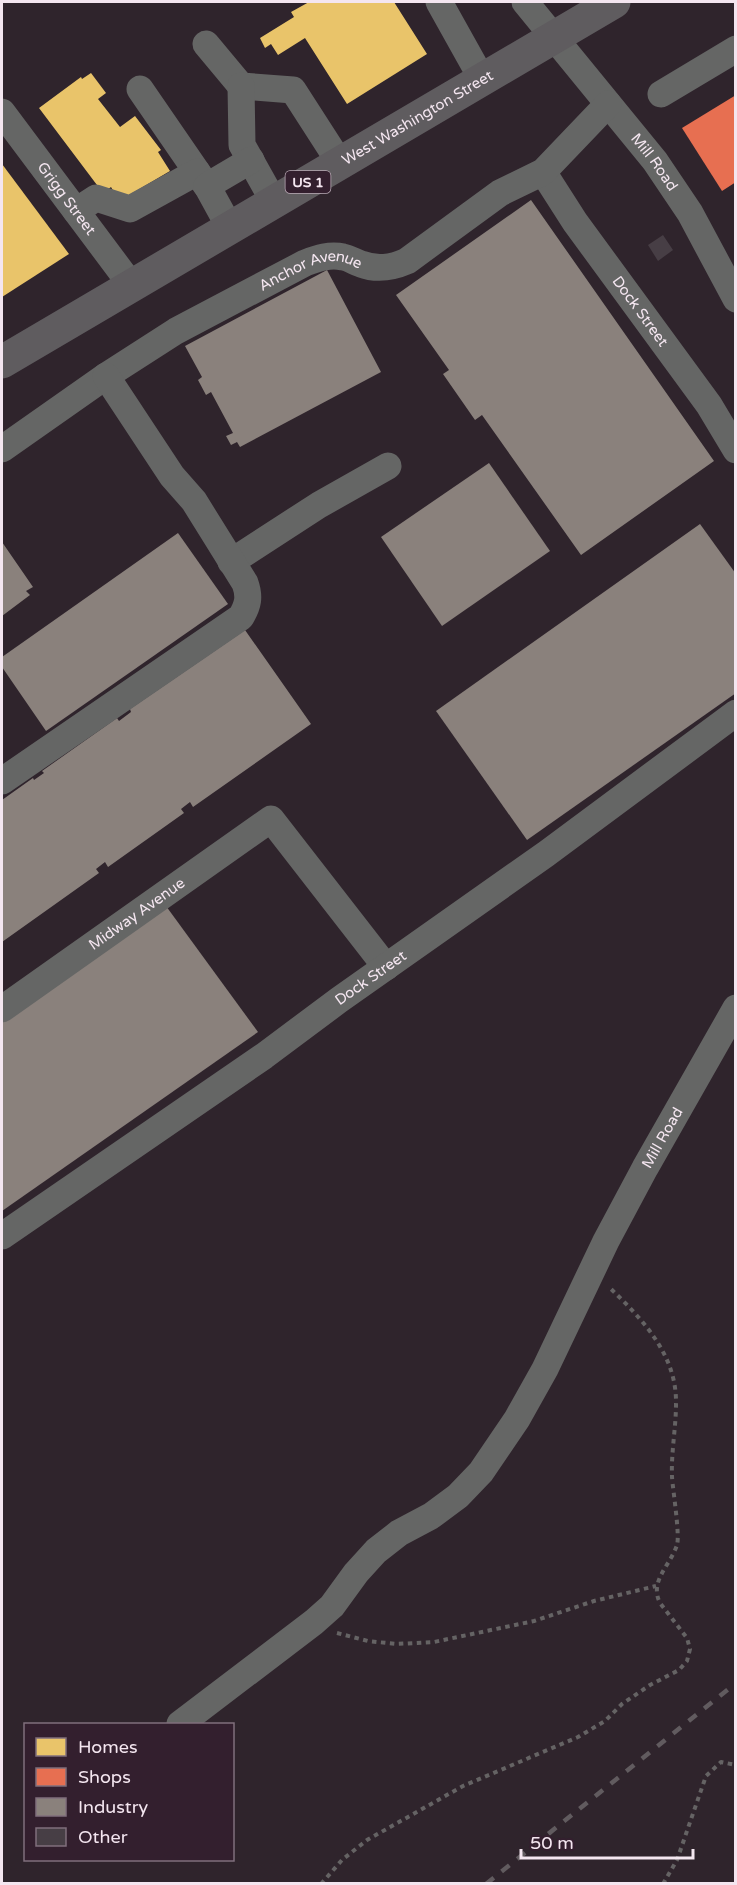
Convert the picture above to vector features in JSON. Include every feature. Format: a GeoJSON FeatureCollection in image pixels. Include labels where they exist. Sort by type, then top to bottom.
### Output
{"type":"FeatureCollection","features":[{"type":"Feature","properties":{"kind":"main road","name":"West Washington Street"},"geometry":{"type":"LineString","coordinates":[[2,362],[614,2]]}},
{"type":"Feature","properties":{"kind":"street"},"geometry":{"type":"LineString","coordinates":[[439,2],[482,79]]}},
{"type":"Feature","properties":{"kind":"street","name":"Mill Road"},"geometry":{"type":"LineString","coordinates":[[525,2],[654,161],[690,213],[735,299]]}},
{"type":"Feature","properties":{"kind":"street"},"geometry":{"type":"LineString","coordinates":[[206,44],[241,86],[243,145],[274,202]]}},
{"type":"Feature","properties":{"kind":"street"},"geometry":{"type":"LineString","coordinates":[[661,94],[735,49]]}},
{"type":"Feature","properties":{"kind":"street"},"geometry":{"type":"LineString","coordinates":[[241,86],[293,90],[340,163]]}},
{"type":"Feature","properties":{"kind":"street"},"geometry":{"type":"LineString","coordinates":[[140,89],[202,179],[230,228]]}},
{"type":"Feature","properties":{"kind":"street","name":"Anchor Avenue"},"geometry":{"type":"LineString","coordinates":[[2,449],[106,376],[176,332],[305,263],[322,256],[343,257],[363,265],[380,268],[407,261],[500,193],[543,172],[608,104]]}},
{"type":"Feature","properties":{"kind":"street","name":"Grigg Street"},"geometry":{"type":"LineString","coordinates":[[2,112],[132,286]]}},
{"type":"Feature","properties":{"kind":"street"},"geometry":{"type":"LineString","coordinates":[[76,211],[96,198],[130,209],[251,160]]}},
{"type":"Feature","properties":{"kind":"street","name":"Dock Street"},"geometry":{"type":"LineString","coordinates":[[543,172],[575,222],[709,405],[735,450]]}},
{"type":"Feature","properties":{"kind":"street"},"geometry":{"type":"LineString","coordinates":[[2,781],[241,617],[248,605],[249,592],[245,583],[194,501],[172,476],[106,376]]}},
{"type":"Feature","properties":{"kind":"street"},"geometry":{"type":"LineString","coordinates":[[231,562],[319,505],[388,466]]}},
{"type":"Feature","properties":{"kind":"street","name":"Dock Street"},"geometry":{"type":"LineString","coordinates":[[2,1236],[264,1056],[546,854],[735,713]]}},
{"type":"Feature","properties":{"kind":"street","name":"Midway Avenue"},"geometry":{"type":"LineString","coordinates":[[2,1009],[271,819],[386,967]]}},
{"type":"Feature","properties":{"kind":"street","name":"Mill Road"},"geometry":{"type":"LineString","coordinates":[[183,1723],[332,1606],[375,1551],[399,1533],[431,1516],[458,1496],[481,1473],[517,1419],[545,1369],[645,1168],[735,1008]]}},
{"type":"Feature","properties":{"kind":"path"},"geometry":{"type":"LineString","coordinates":[[321,1884],[342,1860],[367,1840],[463,1786],[578,1737],[605,1721],[622,1704],[650,1685],[680,1670],[687,1661],[690,1649],[687,1638],[660,1604],[656,1586],[677,1544],[672,1456],[676,1387],[670,1365],[660,1344],[626,1304],[592,1271]]}},
{"type":"Feature","properties":{"kind":"path"},"geometry":{"type":"LineString","coordinates":[[314,1622],[339,1633],[368,1641],[396,1644],[434,1642],[534,1621],[594,1600],[656,1586]]}},
{"type":"Feature","properties":{"kind":"path"},"geometry":{"type":"LineString","coordinates":[[663,1884],[677,1860],[706,1776],[721,1762],[735,1765]]}},
{"type":"Feature","properties":{"kind":"building: Homes"},"geometry":{"type":"Polygon","coordinates":[[[309,2],[394,2],[427,54],[347,104],[305,38],[278,55],[271,44],[265,48],[260,38],[294,17],[291,12],[309,2]]]}},
{"type":"Feature","properties":{"kind":"building: Homes"},"geometry":{"type":"Polygon","coordinates":[[[91,73],[106,93],[98,99],[120,127],[135,116],[161,150],[158,152],[170,171],[119,201],[111,187],[103,193],[39,108],[81,77],[82,79],[91,73]]]}},
{"type":"Feature","properties":{"kind":"building: Homes"},"geometry":{"type":"Polygon","coordinates":[[[2,164],[69,254],[2,297],[2,164]]]}},
{"type":"Feature","properties":{"kind":"building: Shops"},"geometry":{"type":"Polygon","coordinates":[[[736,95],[736,182],[722,191],[682,128],[736,95]]]}},
{"type":"Feature","properties":{"kind":"building: Industry"},"geometry":{"type":"Polygon","coordinates":[[[531,200],[714,461],[581,555],[482,415],[475,420],[443,374],[449,370],[396,295],[531,200]]]}},
{"type":"Feature","properties":{"kind":"building: Industry"},"geometry":{"type":"Polygon","coordinates":[[[327,270],[381,372],[240,447],[237,442],[231,445],[226,436],[233,433],[211,392],[206,395],[198,380],[202,377],[185,346],[327,270]]]}},
{"type":"Feature","properties":{"kind":"building: Industry"},"geometry":{"type":"Polygon","coordinates":[[[489,463],[550,551],[442,626],[381,537],[489,463]]]}},
{"type":"Feature","properties":{"kind":"building: Industry"},"geometry":{"type":"Polygon","coordinates":[[[700,524],[736,574],[736,693],[527,840],[436,711],[700,524]]]}},
{"type":"Feature","properties":{"kind":"building: Industry"},"geometry":{"type":"Polygon","coordinates":[[[178,533],[228,604],[46,731],[2,667],[2,657],[178,533]]]}},
{"type":"Feature","properties":{"kind":"building: Industry"},"geometry":{"type":"Polygon","coordinates":[[[2,542],[33,587],[26,591],[30,595],[2,616],[2,542]]]}},
{"type":"Feature","properties":{"kind":"building: Industry"},"geometry":{"type":"Polygon","coordinates":[[[245,630],[311,724],[193,807],[190,802],[181,809],[184,813],[108,867],[105,862],[96,869],[99,873],[2,942],[2,800],[44,773],[42,771],[117,718],[119,721],[131,712],[130,709],[245,630]]]}},
{"type":"Feature","properties":{"kind":"building: Industry"},"geometry":{"type":"Polygon","coordinates":[[[166,906],[258,1032],[2,1211],[2,1021],[166,906]]]}},
{"type":"Feature","properties":{"kind":"building: Other"},"geometry":{"type":"Polygon","coordinates":[[[663,235],[673,250],[658,261],[648,245],[663,235]]]}},
{"type":"Feature","properties":{"kind":"railway"},"geometry":{"type":"LineString","coordinates":[[486,1884],[736,1683]]}}]}
